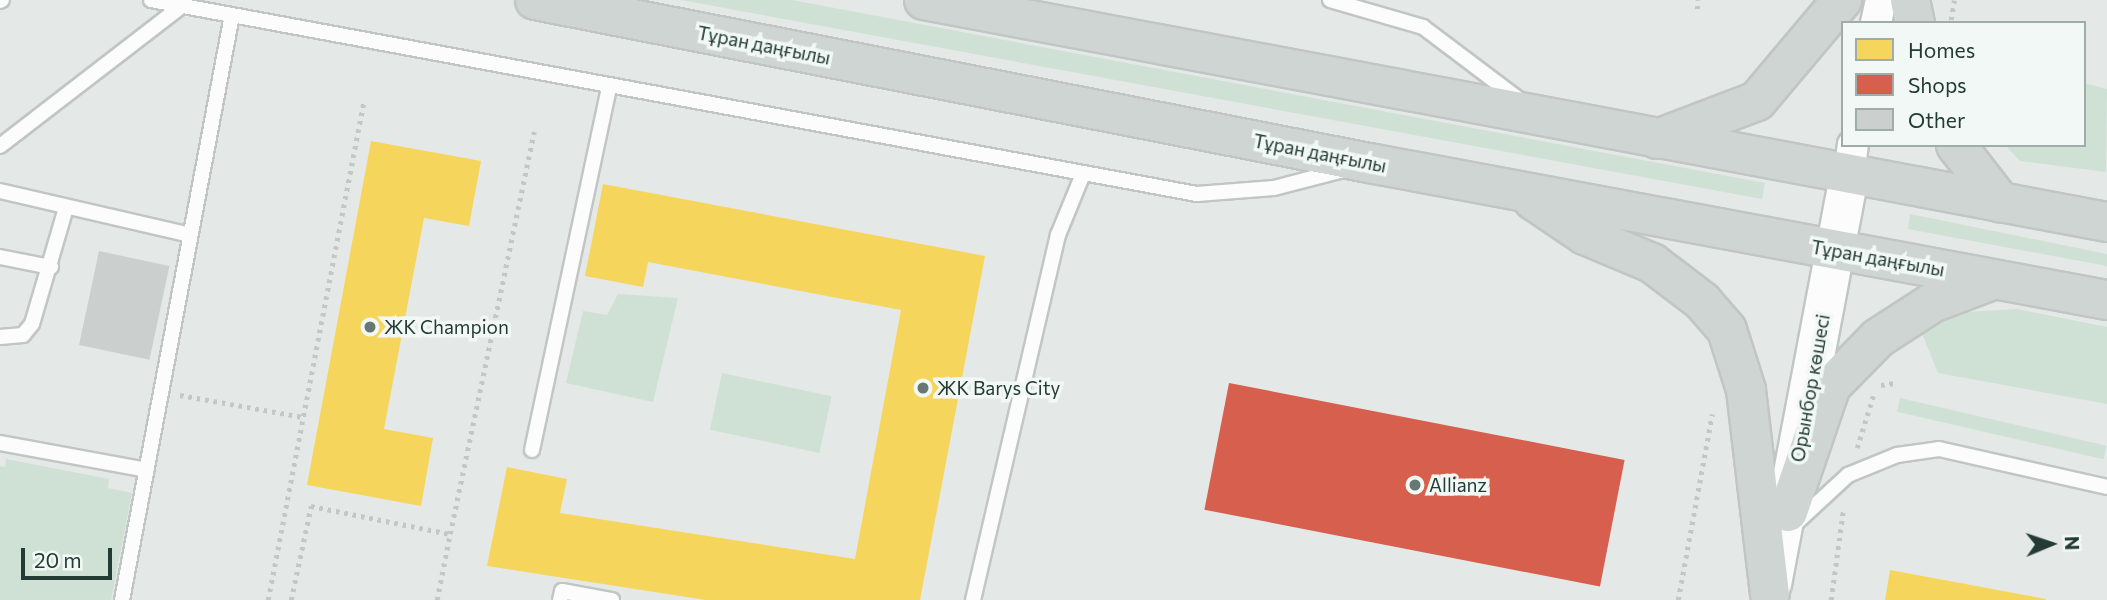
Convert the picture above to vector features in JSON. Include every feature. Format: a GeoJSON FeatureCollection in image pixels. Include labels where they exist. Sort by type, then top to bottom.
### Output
{"type":"FeatureCollection","features":[{"type":"Feature","properties":{"kind":"main road","name":"Тұран даңғылы"},"geometry":{"type":"LineString","coordinates":[[535,0],[1369,163],[2107,300]]}},
{"type":"Feature","properties":{"kind":"main road"},"geometry":{"type":"LineString","coordinates":[[924,0],[1657,139],[1851,161],[2001,203],[2107,222]]}},
{"type":"Feature","properties":{"kind":"main road"},"geometry":{"type":"LineString","coordinates":[[1657,139],[1758,101],[1842,0]]}},
{"type":"Feature","properties":{"kind":"main road"},"geometry":{"type":"LineString","coordinates":[[1910,0],[1915,21]]}},
{"type":"Feature","properties":{"kind":"main road"},"geometry":{"type":"LineString","coordinates":[[1958,147],[2001,203]]}},
{"type":"Feature","properties":{"kind":"main road"},"geometry":{"type":"LineString","coordinates":[[1519,191],[1585,235],[1652,263],[1702,301],[1727,330],[1746,390],[1769,597]]}},
{"type":"Feature","properties":{"kind":"main road"},"geometry":{"type":"LineString","coordinates":[[1784,525],[1831,386],[1878,338],[1932,303],[1995,279]]}},
{"type":"Feature","properties":{"kind":"street"},"geometry":{"type":"LineString","coordinates":[[1876,21],[1881,0]]}},
{"type":"Feature","properties":{"kind":"street","name":"Орынбор көшесі"},"geometry":{"type":"LineString","coordinates":[[1769,597],[1851,161]]}},
{"type":"Feature","properties":{"kind":"lane"},"geometry":{"type":"LineString","coordinates":[[151,0],[1196,194],[1274,188],[1369,163]]}},
{"type":"Feature","properties":{"kind":"lane"},"geometry":{"type":"LineString","coordinates":[[1329,0],[1423,27],[1543,117]]}},
{"type":"Feature","properties":{"kind":"lane"},"geometry":{"type":"LineString","coordinates":[[0,146],[182,6]]}},
{"type":"Feature","properties":{"kind":"lane"},"geometry":{"type":"LineString","coordinates":[[122,600],[232,15]]}},
{"type":"Feature","properties":{"kind":"lane"},"geometry":{"type":"LineString","coordinates":[[532,450],[609,87]]}},
{"type":"Feature","properties":{"kind":"lane"},"geometry":{"type":"LineString","coordinates":[[973,600],[1058,235],[1083,174]]}},
{"type":"Feature","properties":{"kind":"lane"},"geometry":{"type":"LineString","coordinates":[[0,191],[190,235]]}},
{"type":"Feature","properties":{"kind":"lane"},"geometry":{"type":"LineString","coordinates":[[2054,212],[2107,205]]}},
{"type":"Feature","properties":{"kind":"lane"},"geometry":{"type":"LineString","coordinates":[[0,337],[23,335],[32,324],[51,267],[66,208]]}},
{"type":"Feature","properties":{"kind":"lane"},"geometry":{"type":"LineString","coordinates":[[0,257],[51,267]]}},
{"type":"Feature","properties":{"kind":"lane"},"geometry":{"type":"LineString","coordinates":[[0,443],[147,470]]}},
{"type":"Feature","properties":{"kind":"lane"},"geometry":{"type":"LineString","coordinates":[[1784,525],[1848,475],[1897,455],[1939,449],[2107,487]]}},
{"type":"Feature","properties":{"kind":"lane"},"geometry":{"type":"LineString","coordinates":[[560,600],[562,590],[612,600]]}},
{"type":"Feature","properties":{"kind":"path"},"geometry":{"type":"LineString","coordinates":[[1697,9],[1698,0]]}},
{"type":"Feature","properties":{"kind":"path"},"geometry":{"type":"LineString","coordinates":[[1950,21],[1954,0]]}},
{"type":"Feature","properties":{"kind":"path"},"geometry":{"type":"LineString","coordinates":[[268,600],[364,100]]}},
{"type":"Feature","properties":{"kind":"path"},"geometry":{"type":"LineString","coordinates":[[437,600],[534,132]]}},
{"type":"Feature","properties":{"kind":"path"},"geometry":{"type":"LineString","coordinates":[[162,391],[303,417]]}},
{"type":"Feature","properties":{"kind":"path"},"geometry":{"type":"LineString","coordinates":[[1678,600],[1714,404]]}},
{"type":"Feature","properties":{"kind":"path"},"geometry":{"type":"LineString","coordinates":[[291,600],[310,506],[450,534]]}},
{"type":"Feature","properties":{"kind":"green space"},"geometry":{"type":"Polygon","coordinates":[[[681,0],[792,0],[1765,183],[1762,199],[681,0]]]}},
{"type":"Feature","properties":{"kind":"green space"},"geometry":{"type":"Polygon","coordinates":[[[2086,84],[2107,89],[2106,172],[2020,161],[2007,147],[2086,147],[2086,84]]]}},
{"type":"Feature","properties":{"kind":"green space"},"geometry":{"type":"Polygon","coordinates":[[[1910,214],[2107,254],[2107,266],[1908,229],[1910,214]]]}},
{"type":"Feature","properties":{"kind":"green space"},"geometry":{"type":"Polygon","coordinates":[[[618,294],[678,298],[653,402],[566,383],[583,311],[607,315],[618,294]]]}},
{"type":"Feature","properties":{"kind":"green space"},"geometry":{"type":"Polygon","coordinates":[[[2017,309],[2107,327],[2107,404],[1938,373],[1921,331],[1966,312],[2017,309]]]}},
{"type":"Feature","properties":{"kind":"green space"},"geometry":{"type":"Polygon","coordinates":[[[722,373],[832,396],[819,453],[710,430],[722,373]]]}},
{"type":"Feature","properties":{"kind":"green space"},"geometry":{"type":"Polygon","coordinates":[[[1900,398],[2107,446],[2103,459],[1897,412],[1900,398]]]}},
{"type":"Feature","properties":{"kind":"green space"},"geometry":{"type":"Polygon","coordinates":[[[6,459],[109,479],[108,488],[132,493],[111,600],[0,600],[0,466],[5,467],[6,459]]]}},
{"type":"Feature","properties":{"kind":"building: Homes","name":"ЖК Champion"},"geometry":{"type":"Polygon","coordinates":[[[371,141],[481,161],[469,226],[424,218],[384,429],[433,438],[421,506],[307,485],[371,141]]]}},
{"type":"Feature","properties":{"kind":"building: Homes","name":"ЖК Barys City"},"geometry":{"type":"Polygon","coordinates":[[[603,184],[985,256],[920,600],[706,600],[487,566],[507,467],[567,479],[560,513],[855,559],[901,310],[648,262],[643,287],[585,276],[603,184]]]}},
{"type":"Feature","properties":{"kind":"building: Homes"},"geometry":{"type":"Polygon","coordinates":[[[1890,570],[2046,599],[2046,600],[1885,600],[1890,570]]]}},
{"type":"Feature","properties":{"kind":"building: Shops","name":"Allianz"},"geometry":{"type":"Polygon","coordinates":[[[1229,383],[1625,460],[1600,587],[1204,510],[1229,383]]]}},
{"type":"Feature","properties":{"kind":"building: Other"},"geometry":{"type":"Polygon","coordinates":[[[99,251],[169,266],[149,360],[79,345],[99,251]]]}},
{"type":"Feature","properties":{"kind":"place","name":"ЖК Champion"},"geometry":{"type":"Point","coordinates":[370,327]}},
{"type":"Feature","properties":{"kind":"place","name":"ЖК Barys City"},"geometry":{"type":"Point","coordinates":[923,388]}},
{"type":"Feature","properties":{"kind":"place","name":"Allianz"},"geometry":{"type":"Point","coordinates":[1415,485]}}]}
